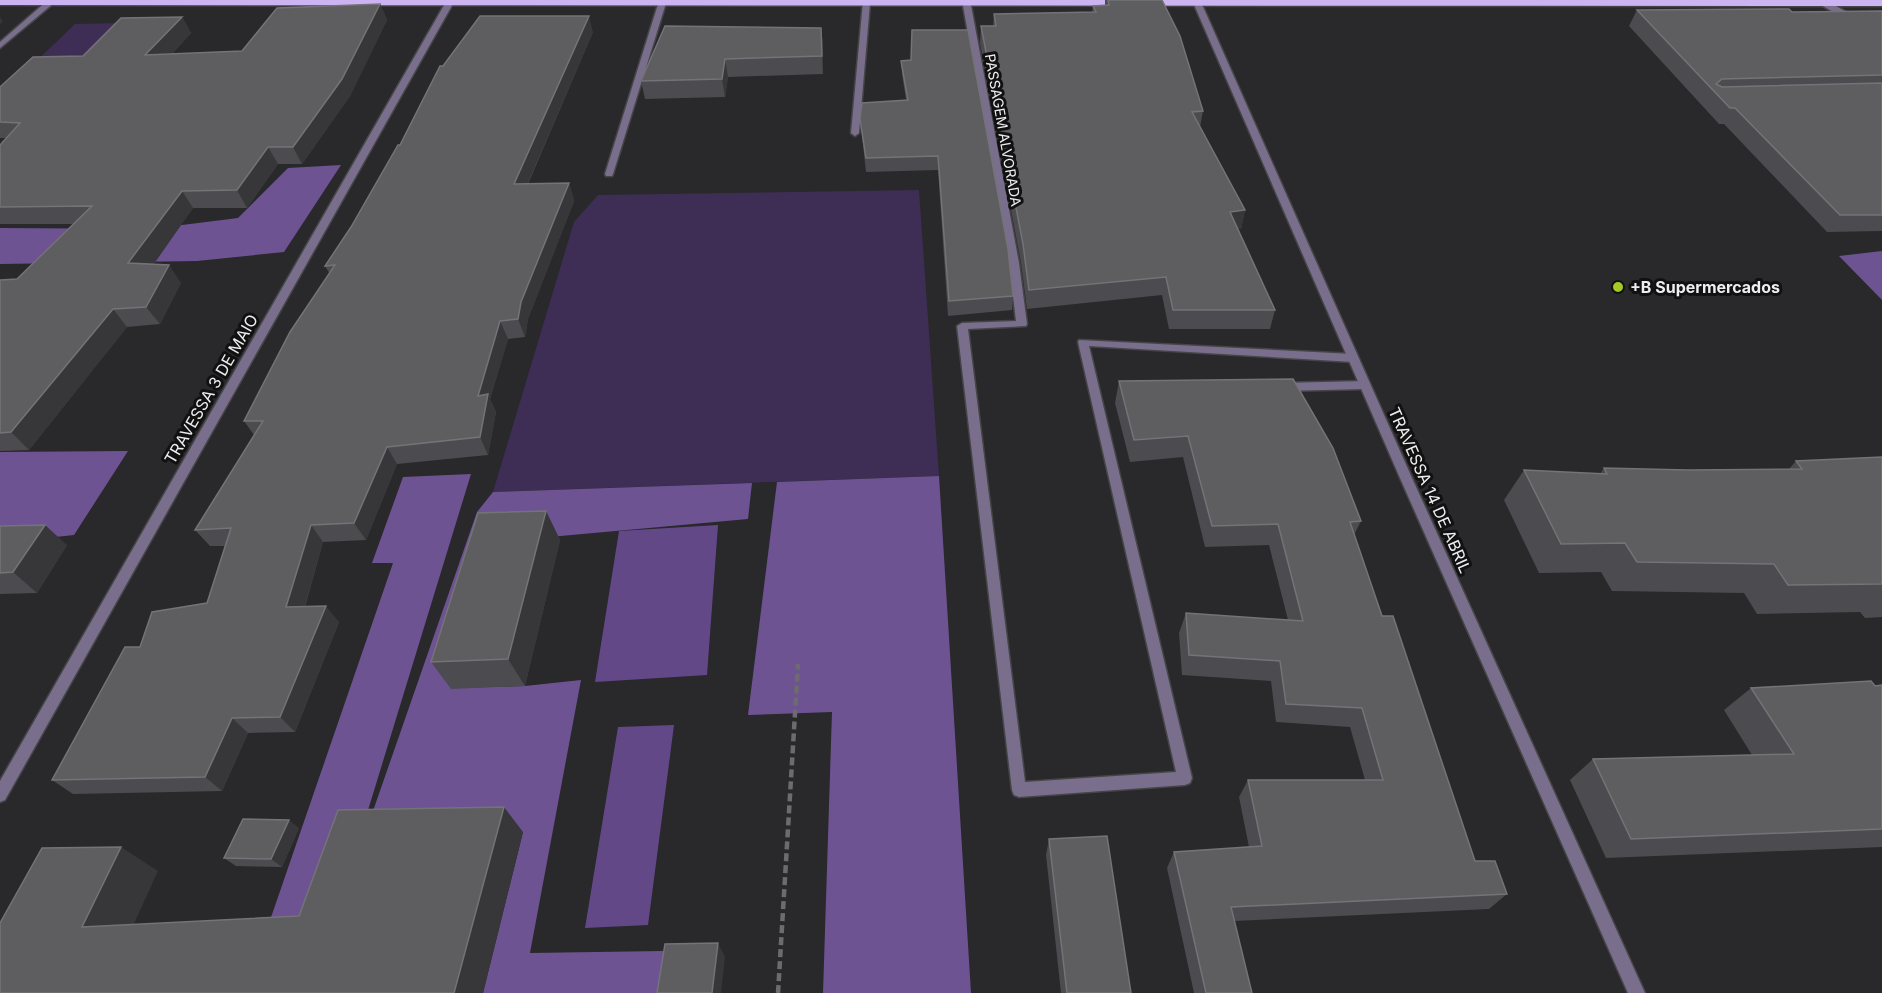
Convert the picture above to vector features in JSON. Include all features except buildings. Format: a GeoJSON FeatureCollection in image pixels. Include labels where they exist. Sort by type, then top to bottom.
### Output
{"type":"FeatureCollection","features":[{"type":"Feature","properties":{"kind":"main road"},"geometry":{"type":"LineString","coordinates":[[0,2],[1732,1],[1882,3]]}},
{"type":"Feature","properties":{"kind":"street","name":"TRAVESSA 3 DE MAIO"},"geometry":{"type":"LineString","coordinates":[[0,795],[451,1]]}},
{"type":"Feature","properties":{"kind":"street","name":"PASSAGEM ALVORADA"},"geometry":{"type":"LineString","coordinates":[[966,1],[1014,263],[1022,324],[962,326],[1019,790],[1185,778],[1083,342],[1353,358]]}},
{"type":"Feature","properties":{"kind":"street"},"geometry":{"type":"LineString","coordinates":[[0,46],[51,2]]}},
{"type":"Feature","properties":{"kind":"street","name":"TRAVESSA 14 DE ABRIL"},"geometry":{"type":"LineString","coordinates":[[1196,2],[1637,993]]}},
{"type":"Feature","properties":{"kind":"street"},"geometry":{"type":"LineString","coordinates":[[609,174],[662,3]]}},
{"type":"Feature","properties":{"kind":"street"},"geometry":{"type":"LineString","coordinates":[[855,132],[866,3]]}},
{"type":"Feature","properties":{"kind":"street"},"geometry":{"type":"LineString","coordinates":[[1824,3],[1847,16],[1882,25]]}},
{"type":"Feature","properties":{"kind":"street"},"geometry":{"type":"LineString","coordinates":[[1274,387],[1365,385]]}},
{"type":"Feature","properties":{"kind":"path"},"geometry":{"type":"LineString","coordinates":[[778,993],[798,663]]}},
{"type":"Feature","properties":{"kind":"shaded area"},"geometry":{"type":"Polygon","coordinates":[[[122,23],[78,68],[28,69],[75,24],[122,23]]]}},
{"type":"Feature","properties":{"kind":"shaded area"},"geometry":{"type":"Polygon","coordinates":[[[341,165],[284,252],[197,261],[0,264],[0,228],[150,229],[238,218],[288,168],[341,165]]]}},
{"type":"Feature","properties":{"kind":"shaded area"},"geometry":{"type":"Polygon","coordinates":[[[919,190],[939,476],[493,492],[574,222],[598,195],[919,190]]]}},
{"type":"Feature","properties":{"kind":"shaded area"},"geometry":{"type":"Polygon","coordinates":[[[1882,251],[1882,300],[1839,256],[1882,251]]]}},
{"type":"Feature","properties":{"kind":"shaded area"},"geometry":{"type":"Polygon","coordinates":[[[128,451],[74,535],[0,543],[0,452],[128,451]]]}},
{"type":"Feature","properties":{"kind":"shaded area"},"geometry":{"type":"Polygon","coordinates":[[[471,474],[312,993],[245,993],[393,563],[372,563],[403,477],[471,474]]]}},
{"type":"Feature","properties":{"kind":"shaded area"},"geometry":{"type":"Polygon","coordinates":[[[939,476],[971,993],[823,993],[832,712],[748,715],[777,482],[939,476]]]}},
{"type":"Feature","properties":{"kind":"shaded area"},"geometry":{"type":"Polygon","coordinates":[[[752,483],[748,519],[494,542],[451,688],[525,686],[581,680],[530,953],[663,951],[673,958],[668,993],[483,993],[523,832],[365,834],[477,512],[493,492],[752,483]]]}},
{"type":"Feature","properties":{"kind":"shaded area"},"geometry":{"type":"Polygon","coordinates":[[[718,525],[707,675],[595,682],[619,531],[718,525]]]}},
{"type":"Feature","properties":{"kind":"shaded area"},"geometry":{"type":"Polygon","coordinates":[[[674,725],[648,925],[585,928],[618,727],[674,725]]]}},
{"type":"Feature","properties":{"kind":"place","name":"+B Supermercados"},"geometry":{"type":"Point","coordinates":[1618,287]}}]}
